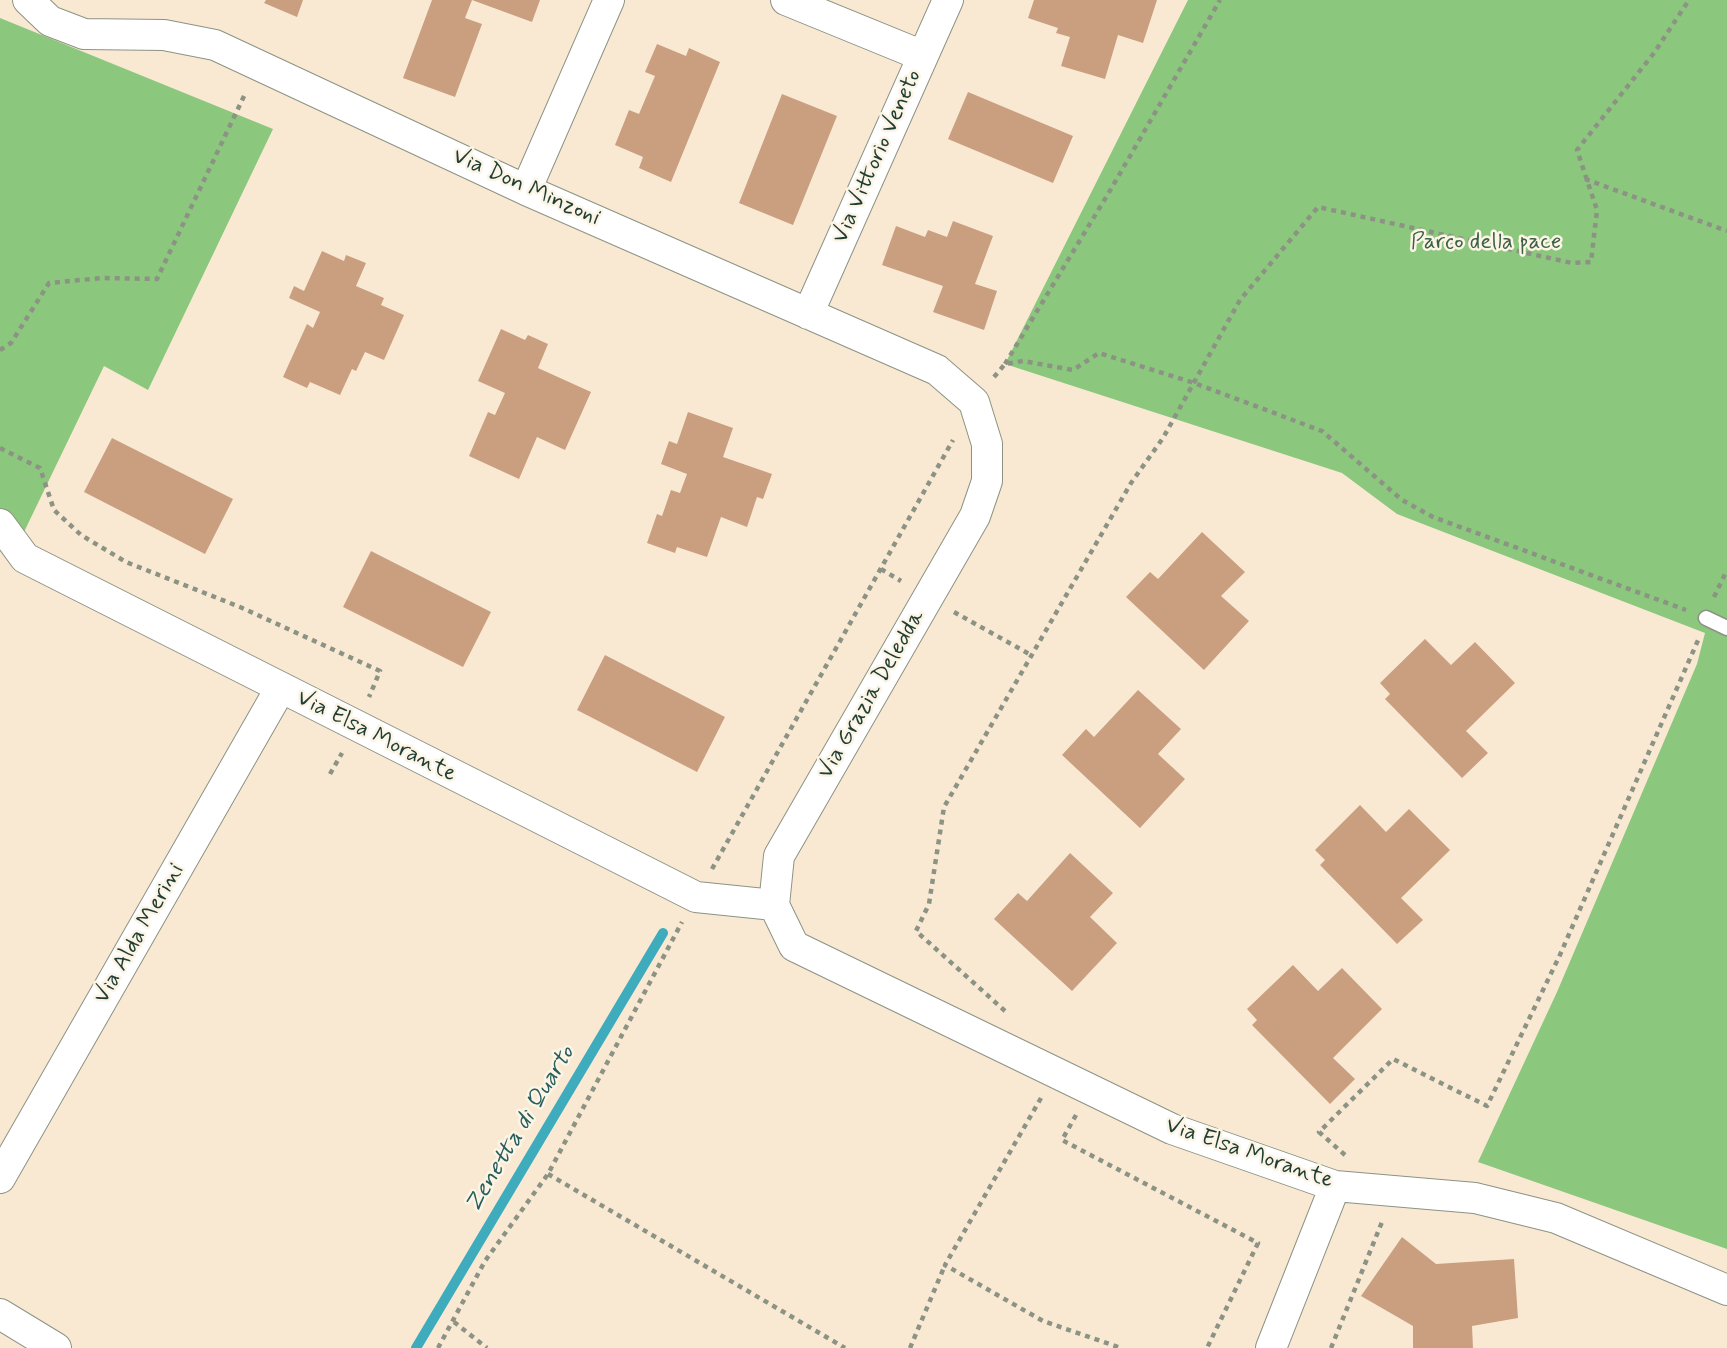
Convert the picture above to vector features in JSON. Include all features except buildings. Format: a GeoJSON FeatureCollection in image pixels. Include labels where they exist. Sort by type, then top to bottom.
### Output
{"type":"FeatureCollection","features":[{"type":"Feature","properties":{"kind":"street","name":"Via Don Minzoni"},"geometry":{"type":"LineString","coordinates":[[28,0],[50,21],[84,34],[182,36],[215,45],[526,190],[937,370],[974,402]]}},
{"type":"Feature","properties":{"kind":"street"},"geometry":{"type":"LineString","coordinates":[[526,190],[609,0]]}},
{"type":"Feature","properties":{"kind":"street"},"geometry":{"type":"LineString","coordinates":[[786,0],[923,55]]}},
{"type":"Feature","properties":{"kind":"street","name":"Via Vittorio Veneto"},"geometry":{"type":"LineString","coordinates":[[808,314],[948,0]]}},
{"type":"Feature","properties":{"kind":"street","name":"Via Grazia Deledda"},"geometry":{"type":"LineString","coordinates":[[774,905],[779,856],[975,516],[987,481],[987,444],[974,402]]}},
{"type":"Feature","properties":{"kind":"street","name":"Via Elsa Morante"},"geometry":{"type":"LineString","coordinates":[[0,524],[25,558],[696,897],[774,905],[794,946],[1172,1129],[1335,1186],[1475,1198],[1556,1218],[1727,1290]]}},
{"type":"Feature","properties":{"kind":"street","name":"Via Alda Merini"},"geometry":{"type":"LineString","coordinates":[[0,1178],[280,689]]}},
{"type":"Feature","properties":{"kind":"street"},"geometry":{"type":"LineString","coordinates":[[1271,1348],[1335,1186]]}},
{"type":"Feature","properties":{"kind":"street"},"geometry":{"type":"LineString","coordinates":[[0,1314],[56,1348]]}},
{"type":"Feature","properties":{"kind":"lane"},"geometry":{"type":"LineString","coordinates":[[1706,618],[1727,628]]}},
{"type":"Feature","properties":{"kind":"path"},"geometry":{"type":"LineString","coordinates":[[438,1348],[485,1261],[548,1174],[696,897],[974,402],[1005,364],[1220,0]]}},
{"type":"Feature","properties":{"kind":"path"},"geometry":{"type":"LineString","coordinates":[[1011,1016],[916,931],[929,904],[944,807],[1130,483],[1163,438],[1240,300],[1318,206],[1572,263],[1591,262],[1597,210],[1584,179],[1577,150],[1654,53],[1689,0]]}},
{"type":"Feature","properties":{"kind":"path"},"geometry":{"type":"LineString","coordinates":[[0,350],[11,343],[49,283],[102,278],[157,279],[258,64]]}},
{"type":"Feature","properties":{"kind":"path"},"geometry":{"type":"LineString","coordinates":[[1584,179],[1727,231]]}},
{"type":"Feature","properties":{"kind":"path"},"geometry":{"type":"LineString","coordinates":[[1005,364],[1023,361],[1073,370],[1099,353],[1194,383],[1322,431],[1402,500],[1433,517],[1706,618]]}},
{"type":"Feature","properties":{"kind":"path"},"geometry":{"type":"LineString","coordinates":[[0,448],[40,468],[54,510],[81,536],[126,562],[240,607],[380,671],[365,706]]}},
{"type":"Feature","properties":{"kind":"path"},"geometry":{"type":"LineString","coordinates":[[1349,1157],[1319,1132],[1393,1059],[1487,1106],[1564,945],[1721,578],[1727,570]]}},
{"type":"Feature","properties":{"kind":"path"},"geometry":{"type":"LineString","coordinates":[[330,774],[348,743]]}},
{"type":"Feature","properties":{"kind":"path"},"geometry":{"type":"LineString","coordinates":[[1033,1061],[1023,1085],[1054,1102]]}},
{"type":"Feature","properties":{"kind":"path"},"geometry":{"type":"LineString","coordinates":[[910,1348],[945,1265],[1042,1096]]}},
{"type":"Feature","properties":{"kind":"path"},"geometry":{"type":"LineString","coordinates":[[1065,1108],[1076,1113],[1062,1140],[1258,1242],[1207,1348]]}},
{"type":"Feature","properties":{"kind":"path"},"geometry":{"type":"LineString","coordinates":[[548,1174],[845,1348]]}},
{"type":"Feature","properties":{"kind":"path"},"geometry":{"type":"LineString","coordinates":[[1331,1348],[1383,1219],[1387,1192]]}},
{"type":"Feature","properties":{"kind":"path"},"geometry":{"type":"LineString","coordinates":[[945,1265],[1043,1321],[1121,1348]]}},
{"type":"Feature","properties":{"kind":"path"},"geometry":{"type":"LineString","coordinates":[[454,1322],[487,1348]]}},
{"type":"Feature","properties":{"kind":"green space","name":"Parco della pace"},"geometry":{"type":"Polygon","coordinates":[[[1188,0],[1727,0],[1727,1249],[1478,1162],[1557,992],[1697,664],[1705,633],[1397,514],[1342,473],[1005,364],[1188,0]]]}},
{"type":"Feature","properties":{"kind":"green space"},"geometry":{"type":"Polygon","coordinates":[[[0,18],[273,129],[148,390],[104,366],[24,532],[0,520],[0,18]]]}},
{"type":"Feature","properties":{"kind":"waterway","name":"Zenetta di Quarto"},"geometry":{"type":"LineString","coordinates":[[416,1348],[663,933]]}}]}
